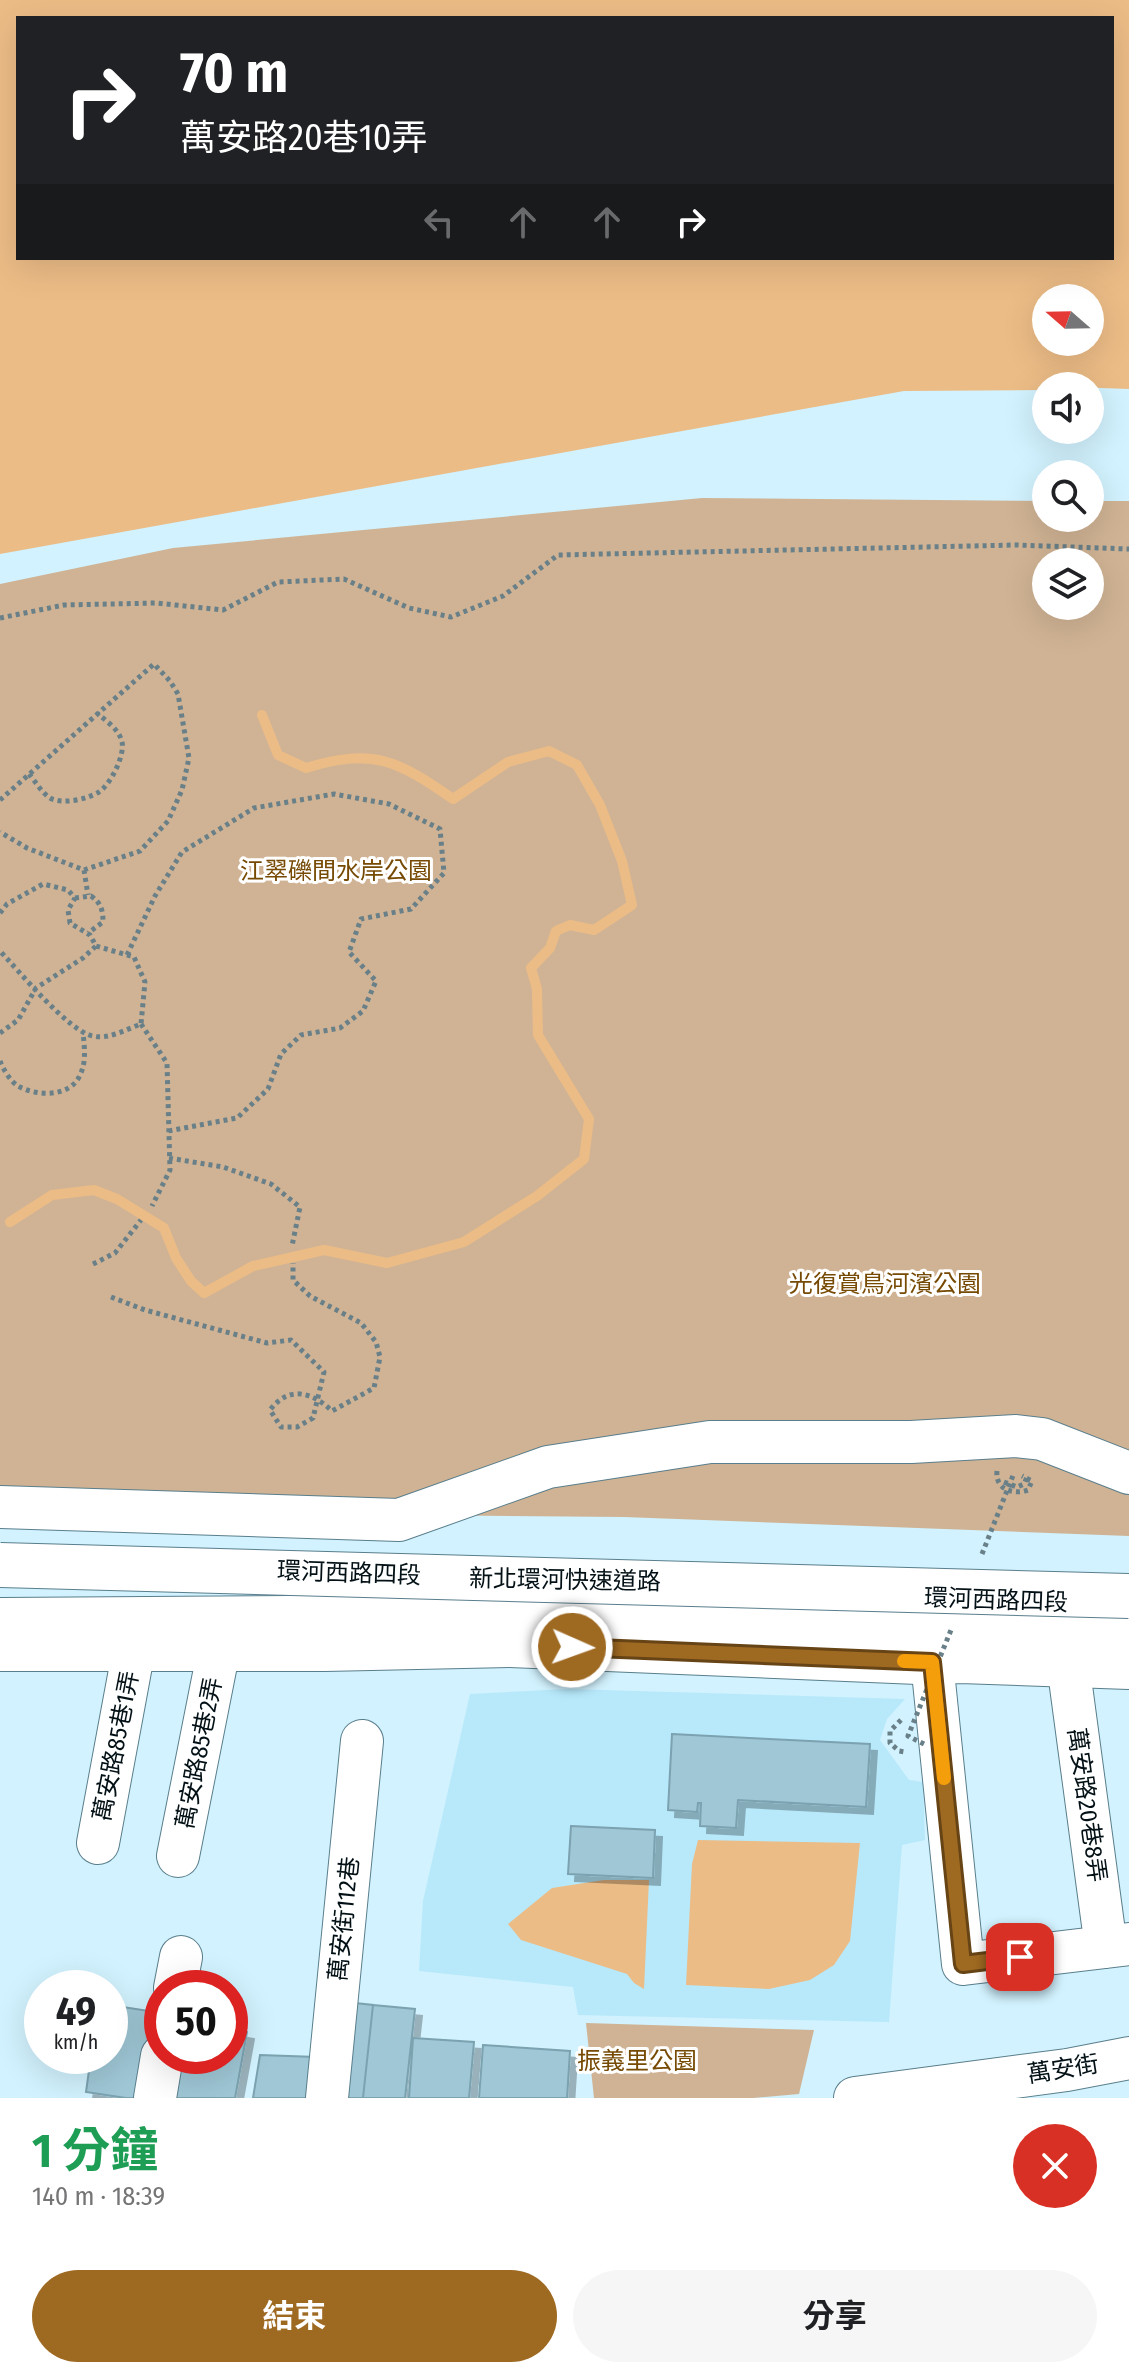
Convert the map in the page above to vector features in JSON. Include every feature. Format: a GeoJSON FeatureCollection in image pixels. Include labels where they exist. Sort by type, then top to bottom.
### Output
{"type":"FeatureCollection","features":[{"type":"Feature","properties":{"kind":"main road","name":"新北環河快速道路"},"geometry":{"type":"LineString","coordinates":[[0,1565],[1129,1596]]}},
{"type":"Feature","properties":{"kind":"main road","name":"環河西路四段"},"geometry":{"type":"LineString","coordinates":[[0,1565],[180,1566],[1129,1605]]}},
{"type":"Feature","properties":{"kind":"main road","name":"新北環河快速道路"},"geometry":{"type":"LineString","coordinates":[[0,1620],[436,1617],[1129,1639]]}},
{"type":"Feature","properties":{"kind":"main road"},"geometry":{"type":"LineString","coordinates":[[0,1649],[510,1645],[1129,1667]]}},
{"type":"Feature","properties":{"kind":"street"},"geometry":{"type":"LineString","coordinates":[[0,1507],[399,1520],[548,1467],[710,1442],[911,1442],[1016,1436],[1042,1439],[1129,1473]]}},
{"type":"Feature","properties":{"kind":"street","name":"萬安路85巷1弄"},"geometry":{"type":"LineString","coordinates":[[98,1843],[134,1649]]}},
{"type":"Feature","properties":{"kind":"street","name":"萬安路85巷2弄"},"geometry":{"type":"LineString","coordinates":[[178,1856],[219,1649]]}},
{"type":"Feature","properties":{"kind":"street"},"geometry":{"type":"LineString","coordinates":[[932,1662],[963,1964],[1118,1945]]}},
{"type":"Feature","properties":{"kind":"street","name":"萬安路20巷8弄"},"geometry":{"type":"LineString","coordinates":[[1068,1664],[1118,1945]]}},
{"type":"Feature","properties":{"kind":"street","name":"萬安街112巷"},"geometry":{"type":"LineString","coordinates":[[327,2098],[362,1741]]}},
{"type":"Feature","properties":{"kind":"street","name":"萬安街"},"geometry":{"type":"LineString","coordinates":[[875,2097],[1023,2087],[1129,2058]]}},
{"type":"Feature","properties":{"kind":"street"},"geometry":{"type":"LineString","coordinates":[[155,2098],[159,2074]]}},
{"type":"Feature","properties":{"kind":"path"},"geometry":{"type":"LineString","coordinates":[[0,618],[64,605],[156,603],[223,610],[278,582],[344,579],[409,608],[451,617],[503,596],[558,555],[1016,545],[1129,549]]}},
{"type":"Feature","properties":{"kind":"path"},"geometry":{"type":"LineString","coordinates":[[0,800],[154,664],[170,681],[178,694],[189,758],[182,790],[168,821],[140,851],[84,870],[27,848],[0,832]]}},
{"type":"Feature","properties":{"kind":"path"},"geometry":{"type":"LineString","coordinates":[[29,774],[50,798],[68,802],[100,791],[110,778],[123,744],[117,731],[97,713]]}},
{"type":"Feature","properties":{"kind":"path"},"geometry":{"type":"LineString","coordinates":[[127,955],[155,896],[182,852],[254,808],[334,794],[389,804],[440,829],[444,873],[411,909],[361,919],[349,952],[376,981],[363,1011],[340,1028],[301,1035],[281,1054],[268,1089],[237,1118],[168,1131]]}},
{"type":"Feature","properties":{"kind":"path"},"geometry":{"type":"LineString","coordinates":[[84,870],[88,895]]}},
{"type":"Feature","properties":{"kind":"path"},"geometry":{"type":"LineString","coordinates":[[0,913],[7,904],[43,884],[68,890],[75,898]]}},
{"type":"Feature","properties":{"kind":"path"},"geometry":{"type":"LineString","coordinates":[[87,933],[103,922],[99,902],[88,895],[75,898],[68,910],[70,923],[87,933],[96,946],[134,957],[145,982],[141,1024],[167,1063],[170,1170],[152,1206]]}},
{"type":"Feature","properties":{"kind":"path"},"geometry":{"type":"LineString","coordinates":[[0,1033],[18,1020],[36,988],[96,946]]}},
{"type":"Feature","properties":{"kind":"path"},"geometry":{"type":"LineString","coordinates":[[0,951],[66,1020],[91,1036],[109,1036],[141,1024]]}},
{"type":"Feature","properties":{"kind":"path"},"geometry":{"type":"LineString","coordinates":[[0,1061],[17,1086],[39,1093],[60,1093],[79,1079],[85,1060],[83,1031]]}},
{"type":"Feature","properties":{"kind":"path"},"geometry":{"type":"LineString","coordinates":[[169,1158],[223,1167],[271,1184],[300,1207],[292,1246]]}},
{"type":"Feature","properties":{"kind":"path"},"geometry":{"type":"LineString","coordinates":[[93,1264],[115,1253],[141,1220]]}},
{"type":"Feature","properties":{"kind":"path"},"geometry":{"type":"LineString","coordinates":[[111,1297],[145,1310],[267,1343],[291,1340],[324,1372],[318,1398],[313,1418],[297,1427],[281,1427],[270,1410],[278,1399],[296,1393],[318,1398],[332,1411],[374,1388],[380,1357],[376,1342],[361,1323],[310,1296],[293,1280],[293,1263]]}},
{"type":"Feature","properties":{"kind":"path"},"geometry":{"type":"LineString","coordinates":[[1002,1460],[996,1478],[1000,1486],[1018,1493],[1028,1490],[1032,1481],[1014,1473]]}},
{"type":"Feature","properties":{"kind":"path"},"geometry":{"type":"LineString","coordinates":[[1004,1482],[1017,1487]]}},
{"type":"Feature","properties":{"kind":"path"},"geometry":{"type":"LineString","coordinates":[[908,1736],[924,1744]]}},
{"type":"Feature","properties":{"kind":"shaded area"},"geometry":{"type":"Polygon","coordinates":[[[0,0],[1129,0],[1129,389],[1104,388],[1104,372],[1032,372],[1032,390],[904,391],[0,554],[0,0]]]}},
{"type":"Feature","properties":{"kind":"shaded area"},"geometry":{"type":"Polygon","coordinates":[[[568,1689],[905,1699],[887,1719],[880,1740],[909,1780],[923,1782],[925,1840],[902,1845],[889,2022],[578,2015],[573,1987],[419,1971],[423,1901],[470,1694],[568,1689]]]}},
{"type":"Feature","properties":{"kind":"shaded area"},"geometry":{"type":"Polygon","coordinates":[[[698,1840],[860,1843],[850,1941],[834,1965],[810,1980],[769,1989],[686,1985],[692,1864],[698,1840]]]}},
{"type":"Feature","properties":{"kind":"shaded area"},"geometry":{"type":"Polygon","coordinates":[[[604,1880],[649,1880],[644,1989],[627,1974],[521,1940],[508,1924],[552,1888],[604,1880]]]}},
{"type":"Feature","properties":{"kind":"green space"},"geometry":{"type":"Polygon","coordinates":[[[702,498],[1032,501],[1032,532],[1104,532],[1104,501],[1129,501],[1129,1536],[624,1517],[0,1511],[0,584],[173,548],[702,498]]]}},
{"type":"Feature","properties":{"kind":"green space","name":"振義里公園"},"geometry":{"type":"Polygon","coordinates":[[[586,2023],[814,2030],[799,2094],[753,2098],[594,2098],[586,2023]]]}},
{"type":"Feature","properties":{"kind":"building"},"geometry":{"type":"Polygon","coordinates":[[[672,1734],[870,1744],[866,1807],[738,1800],[736,1828],[700,1826],[701,1803],[698,1803],[697,1812],[668,1810],[672,1734]]]}},
{"type":"Feature","properties":{"kind":"building"},"geometry":{"type":"Polygon","coordinates":[[[571,1826],[655,1830],[653,1878],[568,1874],[571,1826]]]}},
{"type":"Feature","properties":{"kind":"building"},"geometry":{"type":"Polygon","coordinates":[[[346,2002],[373,2005],[363,2098],[336,2098],[346,2002]]]}},
{"type":"Feature","properties":{"kind":"building"},"geometry":{"type":"Polygon","coordinates":[[[373,2005],[415,2009],[405,2098],[363,2098],[373,2005]]]}},
{"type":"Feature","properties":{"kind":"building"},"geometry":{"type":"Polygon","coordinates":[[[128,2008],[144,2010],[144,2074],[154,2074],[151,2098],[86,2092],[88,2074],[128,2074],[128,2008]]]}},
{"type":"Feature","properties":{"kind":"building"},"geometry":{"type":"Polygon","coordinates":[[[413,2038],[474,2042],[469,2098],[409,2098],[413,2038]]]}},
{"type":"Feature","properties":{"kind":"building"},"geometry":{"type":"Polygon","coordinates":[[[483,2045],[570,2051],[567,2098],[479,2098],[483,2045]]]}},
{"type":"Feature","properties":{"kind":"building"},"geometry":{"type":"Polygon","coordinates":[[[260,2055],[316,2057],[314,2098],[253,2098],[260,2055]]]}},
{"type":"Feature","properties":{"kind":"building"},"geometry":{"type":"Polygon","coordinates":[[[171,2074],[239,2074],[235,2098],[168,2098],[171,2074]]]}},
{"type":"Feature","properties":{"kind":"waterway"},"geometry":{"type":"LineString","coordinates":[[10,1222],[52,1195],[94,1190],[117,1199],[164,1228],[176,1258],[191,1281],[204,1293],[253,1266],[324,1250],[387,1263],[464,1242],[537,1196],[584,1159],[589,1119],[538,1035],[537,989],[531,968],[550,948],[556,931],[570,925],[594,930],[632,905],[622,861],[600,805],[577,765],[549,751],[508,762],[453,799],[416,775],[384,761],[350,759],[306,768],[278,755],[262,715]]}},
{"type":"Feature","properties":{"kind":"slow traffic"},"geometry":{"type":"LineString","coordinates":[[904,1661],[932,1662],[944,1778]]}},
{"type":"Feature","properties":{"kind":"route"},"geometry":{"type":"LineString","coordinates":[[572,1647],[932,1662],[963,1964],[1020,1957]]}},
{"type":"Feature","properties":{"kind":"park label","name":"江翠礫間水岸公園"},"geometry":{"type":"Point","coordinates":[336,871]}},
{"type":"Feature","properties":{"kind":"park label","name":"光復賞鳥河濱公園"},"geometry":{"type":"Point","coordinates":[885,1284]}}]}
